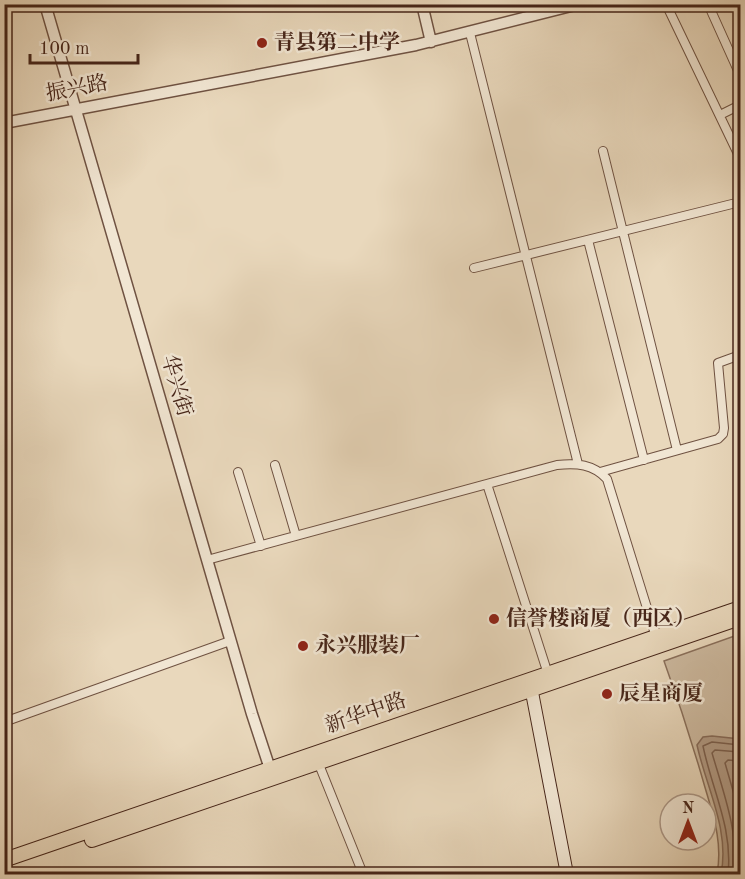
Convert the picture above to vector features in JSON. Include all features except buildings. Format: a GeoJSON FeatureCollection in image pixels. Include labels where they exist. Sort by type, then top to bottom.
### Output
{"type":"FeatureCollection","features":[{"type":"Feature","properties":{"kind":"main road","name":"新华中路"},"geometry":{"type":"LineString","coordinates":[[4,869],[272,773],[318,762],[530,685],[548,674],[741,608]]}},
{"type":"Feature","properties":{"kind":"main road","name":"新华中路"},"geometry":{"type":"LineString","coordinates":[[4,860],[272,773],[530,685],[741,618]]}},
{"type":"Feature","properties":{"kind":"main road"},"geometry":{"type":"LineString","coordinates":[[530,685],[567,874]]}},
{"type":"Feature","properties":{"kind":"street","name":"华兴街"},"geometry":{"type":"LineString","coordinates":[[45,4],[230,641],[272,773]]}},
{"type":"Feature","properties":{"kind":"street"},"geometry":{"type":"LineString","coordinates":[[422,4],[431,42]]}},
{"type":"Feature","properties":{"kind":"street","name":"振兴路"},"geometry":{"type":"LineString","coordinates":[[4,123],[431,42],[579,4]]}},
{"type":"Feature","properties":{"kind":"street"},"geometry":{"type":"LineString","coordinates":[[666,4],[741,158]]}},
{"type":"Feature","properties":{"kind":"street"},"geometry":{"type":"LineString","coordinates":[[708,4],[741,75]]}},
{"type":"Feature","properties":{"kind":"street"},"geometry":{"type":"LineString","coordinates":[[470,33],[578,464]]}},
{"type":"Feature","properties":{"kind":"street"},"geometry":{"type":"LineString","coordinates":[[720,115],[741,105]]}},
{"type":"Feature","properties":{"kind":"street"},"geometry":{"type":"LineString","coordinates":[[603,151],[677,450]]}},
{"type":"Feature","properties":{"kind":"street"},"geometry":{"type":"LineString","coordinates":[[474,268],[741,202]]}},
{"type":"Feature","properties":{"kind":"street"},"geometry":{"type":"LineString","coordinates":[[588,240],[644,460]]}},
{"type":"Feature","properties":{"kind":"street"},"geometry":{"type":"LineString","coordinates":[[600,472],[718,439],[723,434],[718,363],[741,355]]}},
{"type":"Feature","properties":{"kind":"street"},"geometry":{"type":"LineString","coordinates":[[207,560],[557,465],[578,464],[600,472],[607,479],[656,637]]}},
{"type":"Feature","properties":{"kind":"street"},"geometry":{"type":"LineString","coordinates":[[276,465],[296,536]]}},
{"type":"Feature","properties":{"kind":"street"},"geometry":{"type":"LineString","coordinates":[[238,472],[261,546]]}},
{"type":"Feature","properties":{"kind":"street"},"geometry":{"type":"LineString","coordinates":[[487,484],[548,674]]}},
{"type":"Feature","properties":{"kind":"street"},"geometry":{"type":"LineString","coordinates":[[4,722],[230,641]]}},
{"type":"Feature","properties":{"kind":"street"},"geometry":{"type":"LineString","coordinates":[[318,762],[363,874]]}},
{"type":"Feature","properties":{"kind":"shaded area"},"geometry":{"type":"Polygon","coordinates":[[[740,634],[740,874],[717,874],[719,862],[718,792],[706,792],[664,661],[740,634]]]}},
{"type":"Feature","properties":{"kind":"water"},"geometry":{"type":"Polygon","coordinates":[[[703,737],[740,739],[740,874],[721,874],[723,858],[718,817],[718,792],[711,792],[701,761],[697,745],[703,737]]]}},
{"type":"Feature","properties":{"kind":"place","name":"青县第二中学"},"geometry":{"type":"Point","coordinates":[262,43]}},
{"type":"Feature","properties":{"kind":"place","name":"信誉楼商厦（西区）"},"geometry":{"type":"Point","coordinates":[494,619]}},
{"type":"Feature","properties":{"kind":"place","name":"永兴服装厂"},"geometry":{"type":"Point","coordinates":[303,646]}},
{"type":"Feature","properties":{"kind":"place","name":"辰星商厦"},"geometry":{"type":"Point","coordinates":[607,694]}}]}
